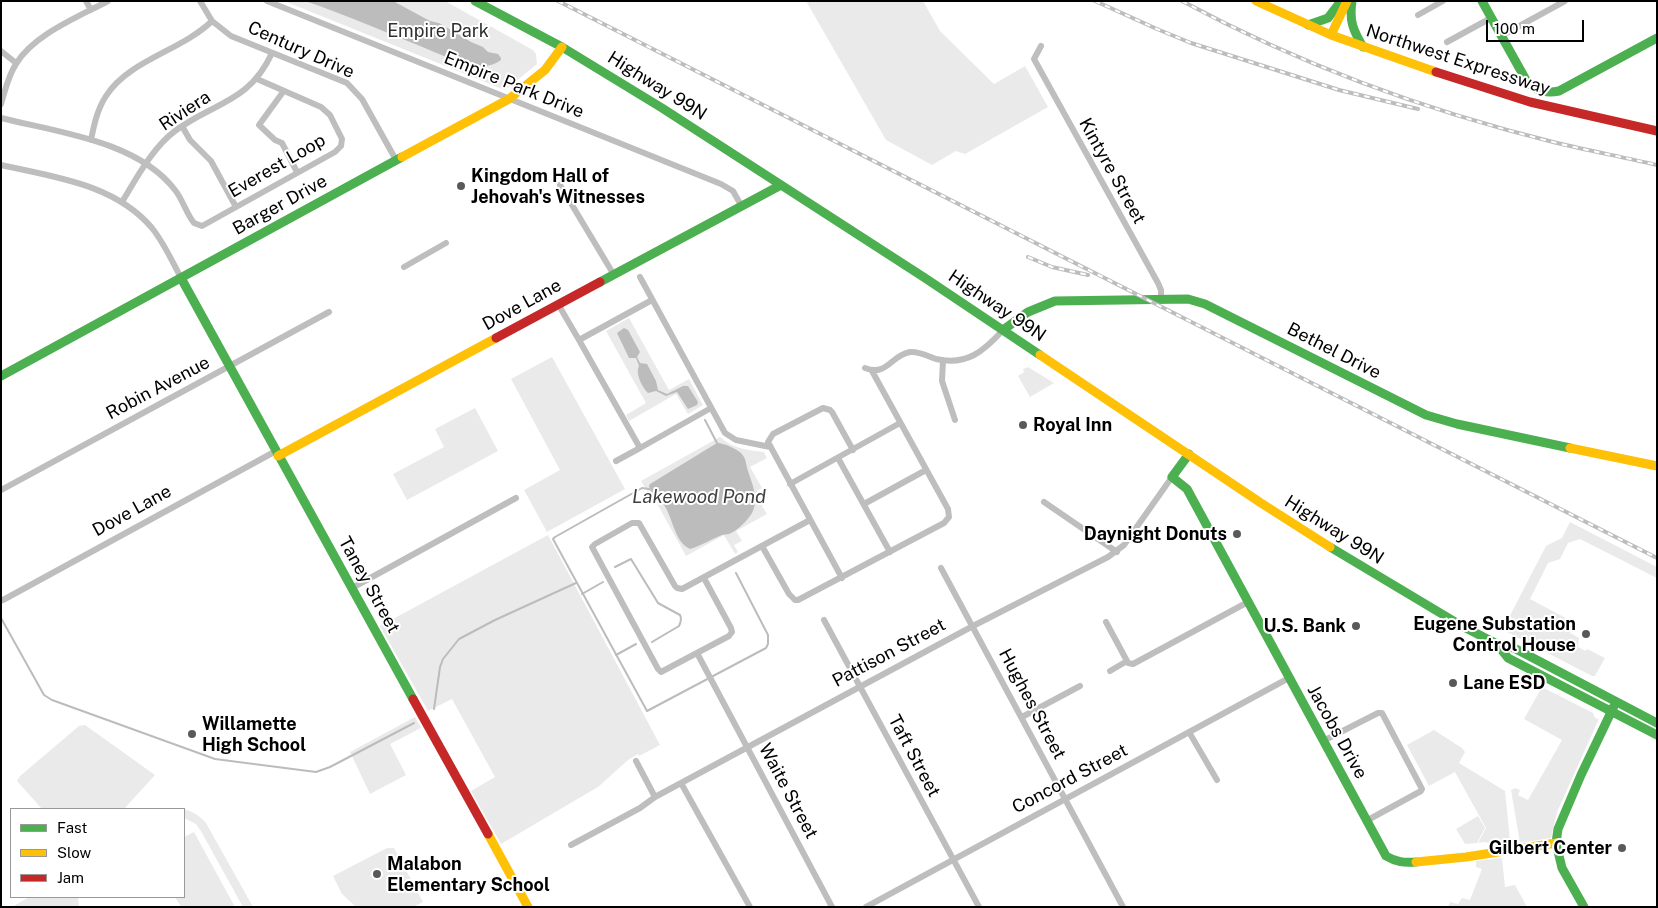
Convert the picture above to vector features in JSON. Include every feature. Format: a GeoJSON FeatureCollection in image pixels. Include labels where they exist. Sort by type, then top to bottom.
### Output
{"type":"FeatureCollection","features":[{"type":"Feature","properties":{"kind":"street"},"geometry":{"type":"LineString","coordinates":[[86,1],[91,10]]}},
{"type":"Feature","properties":{"kind":"street"},"geometry":{"type":"LineString","coordinates":[[1,104],[16,63],[37,41],[108,1]]}},
{"type":"Feature","properties":{"kind":"street","name":"Century Drive"},"geometry":{"type":"LineString","coordinates":[[200,1],[212,21],[231,36],[347,83],[362,99],[396,160]]}},
{"type":"Feature","properties":{"kind":"street","name":"Empire Park Drive"},"geometry":{"type":"LineString","coordinates":[[267,1],[721,184],[732,191],[742,207]]}},
{"type":"Feature","properties":{"kind":"street","name":"Highway 99N"},"geometry":{"type":"LineString","coordinates":[[475,1],[562,47],[606,73],[782,185],[1267,507],[1344,555],[1438,612],[1497,644],[1514,648],[1657,723]]}},
{"type":"Feature","properties":{"kind":"street","name":"Northwest Expressway"},"geometry":{"type":"LineString","coordinates":[[1256,1],[1331,35],[1436,73],[1530,102],[1657,131]]}},
{"type":"Feature","properties":{"kind":"street"},"geometry":{"type":"LineString","coordinates":[[1308,25],[1328,18],[1341,1]]}},
{"type":"Feature","properties":{"kind":"street"},"geometry":{"type":"LineString","coordinates":[[1331,35],[1348,1]]}},
{"type":"Feature","properties":{"kind":"street"},"geometry":{"type":"LineString","coordinates":[[1352,1],[1351,24],[1363,47]]}},
{"type":"Feature","properties":{"kind":"street"},"geometry":{"type":"LineString","coordinates":[[1418,15],[1443,1]]}},
{"type":"Feature","properties":{"kind":"street"},"geometry":{"type":"LineString","coordinates":[[1482,1],[1526,80],[1535,90],[1547,94],[1559,91],[1657,38]]}},
{"type":"Feature","properties":{"kind":"street"},"geometry":{"type":"LineString","coordinates":[[1501,36],[1565,1]]}},
{"type":"Feature","properties":{"kind":"street"},"geometry":{"type":"LineString","coordinates":[[1447,42],[1491,18]]}},
{"type":"Feature","properties":{"kind":"street"},"geometry":{"type":"LineString","coordinates":[[91,140],[99,108],[115,85],[136,68],[196,35],[212,21]]}},
{"type":"Feature","properties":{"kind":"street","name":"Kintyre Street"},"geometry":{"type":"LineString","coordinates":[[1041,46],[1034,59],[1158,282],[1162,299]]}},
{"type":"Feature","properties":{"kind":"street","name":"Barger Drive"},"geometry":{"type":"LineString","coordinates":[[1,376],[509,99],[541,74],[554,61],[562,47]]}},
{"type":"Feature","properties":{"kind":"street"},"geometry":{"type":"LineString","coordinates":[[1,51],[16,63]]}},
{"type":"Feature","properties":{"kind":"street","name":"Riviera"},"geometry":{"type":"LineString","coordinates":[[122,202],[146,164],[168,136],[242,92],[268,64],[272,53]]}},
{"type":"Feature","properties":{"kind":"street","name":"Everest Loop"},"geometry":{"type":"LineString","coordinates":[[146,164],[175,190],[191,220],[198,226],[207,224],[334,152],[341,146],[342,139],[330,115],[321,107],[256,79]]}},
{"type":"Feature","properties":{"kind":"street"},"geometry":{"type":"LineString","coordinates":[[283,92],[259,125],[275,140],[282,143],[297,172]]}},
{"type":"Feature","properties":{"kind":"street"},"geometry":{"type":"LineString","coordinates":[[1,118],[91,140],[128,154],[146,164]]}},
{"type":"Feature","properties":{"kind":"street"},"geometry":{"type":"LineString","coordinates":[[182,126],[190,140],[211,161],[236,206]]}},
{"type":"Feature","properties":{"kind":"street"},"geometry":{"type":"LineString","coordinates":[[1,165],[90,187],[122,202],[152,228],[181,278]]}},
{"type":"Feature","properties":{"kind":"street"},"geometry":{"type":"LineString","coordinates":[[560,185],[614,275]]}},
{"type":"Feature","properties":{"kind":"street","name":"Dove Lane"},"geometry":{"type":"LineString","coordinates":[[3,600],[782,185]]}},
{"type":"Feature","properties":{"kind":"street"},"geometry":{"type":"LineString","coordinates":[[404,267],[446,243]]}},
{"type":"Feature","properties":{"kind":"street"},"geometry":{"type":"LineString","coordinates":[[640,277],[722,428],[732,439],[770,447]]}},
{"type":"Feature","properties":{"kind":"street","name":"Taney Street"},"geometry":{"type":"LineString","coordinates":[[181,278],[528,907]]}},
{"type":"Feature","properties":{"kind":"street","name":"Bethel Drive"},"geometry":{"type":"LineString","coordinates":[[1003,330],[1017,318],[1042,304],[1056,301],[1188,299],[1205,304],[1426,415],[1457,424],[1657,466]]}},
{"type":"Feature","properties":{"kind":"street"},"geometry":{"type":"LineString","coordinates":[[579,340],[652,300]]}},
{"type":"Feature","properties":{"kind":"street"},"geometry":{"type":"LineString","coordinates":[[558,304],[640,448]]}},
{"type":"Feature","properties":{"kind":"street","name":"Robin Avenue"},"geometry":{"type":"LineString","coordinates":[[1,490],[329,312]]}},
{"type":"Feature","properties":{"kind":"street"},"geometry":{"type":"LineString","coordinates":[[762,546],[789,594],[794,600],[802,599],[944,523],[949,517],[948,509],[868,370],[883,368],[898,357],[910,352],[944,360],[965,359],[974,356],[986,348],[1003,330]]}},
{"type":"Feature","properties":{"kind":"street"},"geometry":{"type":"LineString","coordinates":[[944,360],[942,380],[955,420]]}},
{"type":"Feature","properties":{"kind":"street"},"geometry":{"type":"LineString","coordinates":[[616,461],[711,408]]}},
{"type":"Feature","properties":{"kind":"street"},"geometry":{"type":"LineString","coordinates":[[842,578],[770,447],[769,439],[773,434],[823,408],[832,412],[853,450]]}},
{"type":"Feature","properties":{"kind":"street"},"geometry":{"type":"LineString","coordinates":[[790,484],[900,424]]}},
{"type":"Feature","properties":{"kind":"street","name":"Pattison Street"},"geometry":{"type":"LineString","coordinates":[[571,845],[640,808],[655,797],[860,686],[1117,552],[1189,454]]}},
{"type":"Feature","properties":{"kind":"street"},"geometry":{"type":"LineString","coordinates":[[838,458],[890,552]]}},
{"type":"Feature","properties":{"kind":"street"},"geometry":{"type":"LineString","coordinates":[[864,504],[926,470]]}},
{"type":"Feature","properties":{"kind":"street","name":"Jacobs Drive"},"geometry":{"type":"LineString","coordinates":[[1172,477],[1187,490],[1386,856],[1399,862],[1466,857],[1556,843]]}},
{"type":"Feature","properties":{"kind":"street"},"geometry":{"type":"LineString","coordinates":[[352,588],[516,498]]}},
{"type":"Feature","properties":{"kind":"street"},"geometry":{"type":"LineString","coordinates":[[1044,502],[1117,552]]}},
{"type":"Feature","properties":{"kind":"street"},"geometry":{"type":"LineString","coordinates":[[704,578],[732,630],[729,636],[664,671],[660,671],[592,547],[594,544],[636,522],[641,526],[677,588],[685,588],[810,520]]}},
{"type":"Feature","properties":{"kind":"street","name":"Hughes Street"},"geometry":{"type":"LineString","coordinates":[[941,568],[1123,907]]}},
{"type":"Feature","properties":{"kind":"street"},"geometry":{"type":"LineString","coordinates":[[1106,622],[1127,661],[1133,664],[1248,602]]}},
{"type":"Feature","properties":{"kind":"street","name":"Taft Street"},"geometry":{"type":"LineString","coordinates":[[824,620],[979,907]]}},
{"type":"Feature","properties":{"kind":"street","name":"Highway 99N"},"geometry":{"type":"LineString","coordinates":[[1497,644],[1508,658],[1657,735]]}},
{"type":"Feature","properties":{"kind":"street","name":"Waite Street"},"geometry":{"type":"LineString","coordinates":[[697,653],[832,907]]}},
{"type":"Feature","properties":{"kind":"street"},"geometry":{"type":"LineString","coordinates":[[1110,671],[1127,661]]}},
{"type":"Feature","properties":{"kind":"street","name":"Concord Street"},"geometry":{"type":"LineString","coordinates":[[866,907],[1289,678]]}},
{"type":"Feature","properties":{"kind":"street"},"geometry":{"type":"LineString","coordinates":[[1022,717],[1080,686]]}},
{"type":"Feature","properties":{"kind":"street"},"geometry":{"type":"LineString","coordinates":[[1584,907],[1562,868],[1556,843],[1558,828],[1616,702]]}},
{"type":"Feature","properties":{"kind":"street"},"geometry":{"type":"LineString","coordinates":[[1323,742],[1378,713],[1382,713],[1388,724],[1422,788],[1421,791],[1366,821]]}},
{"type":"Feature","properties":{"kind":"street"},"geometry":{"type":"LineString","coordinates":[[1189,732],[1216,780]]}},
{"type":"Feature","properties":{"kind":"street"},"geometry":{"type":"LineString","coordinates":[[636,761],[655,797]]}},
{"type":"Feature","properties":{"kind":"street"},"geometry":{"type":"LineString","coordinates":[[681,783],[750,907]]}},
{"type":"Feature","properties":{"kind":"green space","name":"Empire Park"},"geometry":{"type":"Polygon","coordinates":[[[284,1],[445,1],[533,50],[536,54],[537,64],[505,90],[284,1]]]}},
{"type":"Feature","properties":{"kind":"green space"},"geometry":{"type":"Polygon","coordinates":[[[806,1],[923,1],[940,31],[994,84],[1025,66],[1048,107],[965,154],[956,151],[932,165],[886,140],[806,1]]]}},
{"type":"Feature","properties":{"kind":"green space"},"geometry":{"type":"Polygon","coordinates":[[[629,318],[669,390],[689,379],[703,405],[688,414],[676,394],[629,421],[626,415],[646,403],[606,331],[629,318]]]}},
{"type":"Feature","properties":{"kind":"green space"},"geometry":{"type":"Polygon","coordinates":[[[552,357],[625,489],[547,532],[524,490],[560,470],[511,379],[552,357]]]}},
{"type":"Feature","properties":{"kind":"green space"},"geometry":{"type":"Polygon","coordinates":[[[1028,367],[1054,383],[1030,397],[1018,376],[1024,372],[1023,369],[1028,367]]]}},
{"type":"Feature","properties":{"kind":"green space"},"geometry":{"type":"Polygon","coordinates":[[[475,408],[498,451],[407,500],[393,474],[444,447],[435,429],[475,408]]]}},
{"type":"Feature","properties":{"kind":"green space","name":"Lakewood Pond"},"geometry":{"type":"Polygon","coordinates":[[[720,437],[746,450],[764,452],[767,458],[750,467],[762,488],[757,491],[767,514],[736,531],[742,541],[734,545],[738,552],[735,554],[724,535],[686,556],[655,500],[653,501],[641,481],[720,437]]]}},
{"type":"Feature","properties":{"kind":"green space"},"geometry":{"type":"Polygon","coordinates":[[[1570,522],[1657,567],[1657,578],[1580,539],[1568,543],[1560,559],[1548,563],[1530,599],[1575,623],[1570,633],[1579,638],[1578,647],[1586,651],[1587,649],[1605,658],[1595,676],[1505,631],[1504,627],[1546,546],[1562,538],[1570,522]]]}},
{"type":"Feature","properties":{"kind":"green space"},"geometry":{"type":"Polygon","coordinates":[[[548,535],[660,745],[628,760],[598,787],[501,844],[471,791],[495,777],[452,699],[428,711],[380,626],[548,535]]]}},
{"type":"Feature","properties":{"kind":"green space"},"geometry":{"type":"Polygon","coordinates":[[[1542,687],[1593,713],[1598,721],[1557,812],[1551,838],[1520,843],[1511,790],[1515,788],[1520,790],[1518,795],[1528,800],[1562,740],[1524,719],[1542,687]]]}},
{"type":"Feature","properties":{"kind":"green space"},"geometry":{"type":"Polygon","coordinates":[[[415,717],[421,728],[390,744],[406,775],[370,794],[350,752],[415,717]]]}},
{"type":"Feature","properties":{"kind":"green space"},"geometry":{"type":"Polygon","coordinates":[[[85,725],[155,775],[125,808],[41,808],[17,781],[20,776],[79,726],[85,725]]]}},
{"type":"Feature","properties":{"kind":"green space"},"geometry":{"type":"Polygon","coordinates":[[[1434,730],[1462,748],[1465,752],[1459,763],[1505,791],[1510,840],[1478,843],[1486,828],[1455,772],[1429,786],[1407,745],[1434,730]]]}},
{"type":"Feature","properties":{"kind":"green space"},"geometry":{"type":"Polygon","coordinates":[[[185,809],[200,817],[206,823],[253,907],[243,907],[196,824],[185,818],[185,809]]]}},
{"type":"Feature","properties":{"kind":"green space"},"geometry":{"type":"Polygon","coordinates":[[[1478,816],[1485,828],[1477,843],[1465,844],[1456,829],[1478,816]]]}},
{"type":"Feature","properties":{"kind":"green space"},"geometry":{"type":"Polygon","coordinates":[[[194,832],[235,907],[181,907],[176,898],[185,898],[185,836],[194,832]]]}},
{"type":"Feature","properties":{"kind":"green space"},"geometry":{"type":"Polygon","coordinates":[[[387,848],[394,848],[423,902],[413,907],[356,907],[342,894],[333,876],[387,848]]]}},
{"type":"Feature","properties":{"kind":"green space"},"geometry":{"type":"Polygon","coordinates":[[[1502,858],[1505,887],[1515,885],[1527,907],[1448,907],[1450,902],[1458,904],[1462,898],[1470,900],[1482,869],[1476,867],[1476,861],[1502,858]]]}},
{"type":"Feature","properties":{"kind":"green space"},"geometry":{"type":"Polygon","coordinates":[[[27,898],[78,898],[79,907],[12,907],[27,898]]]}},
{"type":"Feature","properties":{"kind":"water"},"geometry":{"type":"Polygon","coordinates":[[[305,1],[393,1],[430,21],[439,23],[483,47],[488,52],[498,54],[501,60],[486,66],[462,62],[305,1]]]}},
{"type":"Feature","properties":{"kind":"water"},"geometry":{"type":"Polygon","coordinates":[[[624,328],[628,330],[640,352],[637,357],[640,363],[647,364],[656,381],[658,390],[667,394],[683,386],[688,386],[698,402],[697,405],[688,409],[677,392],[666,396],[656,391],[648,393],[640,380],[639,366],[636,358],[629,358],[617,333],[624,328]]]}},
{"type":"Feature","properties":{"kind":"water","name":"Lakewood Pond"},"geometry":{"type":"Polygon","coordinates":[[[717,443],[732,447],[744,457],[754,490],[754,508],[748,519],[729,534],[722,535],[690,549],[680,540],[665,506],[652,493],[649,486],[717,443]]]}},
{"type":"Feature","properties":{"kind":"waterway"},"geometry":{"type":"LineString","coordinates":[[705,420],[717,443]]}},
{"type":"Feature","properties":{"kind":"waterway"},"geometry":{"type":"LineString","coordinates":[[649,489],[642,488],[553,539],[647,711],[766,648],[768,635],[736,573]]}},
{"type":"Feature","properties":{"kind":"waterway"},"geometry":{"type":"LineString","coordinates":[[615,567],[631,559],[658,603],[680,615],[679,626],[652,642]]}},
{"type":"Feature","properties":{"kind":"waterway"},"geometry":{"type":"LineString","coordinates":[[582,594],[603,582]]}},
{"type":"Feature","properties":{"kind":"waterway"},"geometry":{"type":"LineString","coordinates":[[434,709],[440,667],[443,659],[459,639],[495,620],[576,583]]}},
{"type":"Feature","properties":{"kind":"waterway"},"geometry":{"type":"LineString","coordinates":[[1,618],[44,695],[52,700],[215,759],[316,772],[330,767],[414,723]]}},
{"type":"Feature","properties":{"kind":"waterway"},"geometry":{"type":"LineString","coordinates":[[616,655],[636,644]]}},
{"type":"Feature","properties":{"kind":"railway"},"geometry":{"type":"LineString","coordinates":[[558,1],[1657,558]]}},
{"type":"Feature","properties":{"kind":"railway"},"geometry":{"type":"LineString","coordinates":[[1095,1],[1191,43],[1339,90],[1418,109]]}},
{"type":"Feature","properties":{"kind":"railway"},"geometry":{"type":"LineString","coordinates":[[1182,1],[1272,45],[1365,84],[1412,101],[1569,146],[1657,165]]}},
{"type":"Feature","properties":{"kind":"railway"},"geometry":{"type":"LineString","coordinates":[[1028,257],[1052,267],[1088,275]]}},
{"type":"Feature","properties":{"kind":"traffic: fast"},"geometry":{"type":"LineString","coordinates":[[475,1],[562,47],[662,108],[925,278],[1040,355]]}},
{"type":"Feature","properties":{"kind":"traffic: fast"},"geometry":{"type":"LineString","coordinates":[[1308,25],[1328,18],[1341,1]]}},
{"type":"Feature","properties":{"kind":"traffic: fast"},"geometry":{"type":"LineString","coordinates":[[1352,1],[1351,14],[1353,25],[1363,47]]}},
{"type":"Feature","properties":{"kind":"traffic: fast"},"geometry":{"type":"LineString","coordinates":[[1482,1],[1526,80],[1533,87],[1545,92],[1559,91],[1657,38]]}},
{"type":"Feature","properties":{"kind":"traffic: fast"},"geometry":{"type":"LineString","coordinates":[[1,376],[402,157]]}},
{"type":"Feature","properties":{"kind":"traffic: fast"},"geometry":{"type":"LineString","coordinates":[[600,282],[781,185]]}},
{"type":"Feature","properties":{"kind":"traffic: fast"},"geometry":{"type":"LineString","coordinates":[[181,278],[413,699]]}},
{"type":"Feature","properties":{"kind":"traffic: fast"},"geometry":{"type":"LineString","coordinates":[[1003,330],[1028,312],[1055,301],[1188,299],[1205,304],[1426,415],[1457,424],[1570,448]]}},
{"type":"Feature","properties":{"kind":"traffic: fast"},"geometry":{"type":"LineString","coordinates":[[1189,454],[1172,477],[1187,489],[1386,856],[1400,862],[1416,862]]}},
{"type":"Feature","properties":{"kind":"traffic: fast"},"geometry":{"type":"LineString","coordinates":[[1330,547],[1462,626],[1497,644],[1514,648],[1657,723]]}},
{"type":"Feature","properties":{"kind":"traffic: fast"},"geometry":{"type":"LineString","coordinates":[[1497,644],[1508,658],[1657,735]]}},
{"type":"Feature","properties":{"kind":"traffic: fast"},"geometry":{"type":"LineString","coordinates":[[1584,907],[1562,868],[1556,843],[1558,829],[1614,706]]}},
{"type":"Feature","properties":{"kind":"traffic: slow"},"geometry":{"type":"LineString","coordinates":[[1256,1],[1331,35],[1436,72]]}},
{"type":"Feature","properties":{"kind":"traffic: slow"},"geometry":{"type":"LineString","coordinates":[[1331,35],[1347,1]]}},
{"type":"Feature","properties":{"kind":"traffic: slow"},"geometry":{"type":"LineString","coordinates":[[402,157],[509,99],[545,70],[562,47]]}},
{"type":"Feature","properties":{"kind":"traffic: slow"},"geometry":{"type":"LineString","coordinates":[[278,456],[496,338]]}},
{"type":"Feature","properties":{"kind":"traffic: slow"},"geometry":{"type":"LineString","coordinates":[[1040,355],[1330,547]]}},
{"type":"Feature","properties":{"kind":"traffic: slow"},"geometry":{"type":"LineString","coordinates":[[1570,448],[1657,466]]}},
{"type":"Feature","properties":{"kind":"traffic: slow"},"geometry":{"type":"LineString","coordinates":[[488,834],[528,907]]}},
{"type":"Feature","properties":{"kind":"traffic: slow"},"geometry":{"type":"LineString","coordinates":[[1416,862],[1466,857],[1556,843]]}},
{"type":"Feature","properties":{"kind":"traffic: jam"},"geometry":{"type":"LineString","coordinates":[[1436,72],[1530,102],[1657,131]]}},
{"type":"Feature","properties":{"kind":"traffic: jam"},"geometry":{"type":"LineString","coordinates":[[496,338],[600,282]]}},
{"type":"Feature","properties":{"kind":"traffic: jam"},"geometry":{"type":"LineString","coordinates":[[413,699],[488,834]]}},
{"type":"Feature","properties":{"kind":"place","name":"Kingdom Hall of Jehovah's Witnesses"},"geometry":{"type":"Point","coordinates":[461,186]}},
{"type":"Feature","properties":{"kind":"place","name":"Royal Inn"},"geometry":{"type":"Point","coordinates":[1023,425]}},
{"type":"Feature","properties":{"kind":"place","name":"Daynight Donuts"},"geometry":{"type":"Point","coordinates":[1237,534]}},
{"type":"Feature","properties":{"kind":"place","name":"U.S. Bank"},"geometry":{"type":"Point","coordinates":[1356,626]}},
{"type":"Feature","properties":{"kind":"place","name":"Eugene Substation Control House"},"geometry":{"type":"Point","coordinates":[1586,634]}},
{"type":"Feature","properties":{"kind":"place","name":"Lane ESD"},"geometry":{"type":"Point","coordinates":[1453,683]}},
{"type":"Feature","properties":{"kind":"place","name":"Willamette High School"},"geometry":{"type":"Point","coordinates":[192,734]}},
{"type":"Feature","properties":{"kind":"place","name":"Gilbert Center"},"geometry":{"type":"Point","coordinates":[1622,848]}},
{"type":"Feature","properties":{"kind":"place","name":"Malabon Elementary School"},"geometry":{"type":"Point","coordinates":[377,874]}}]}
